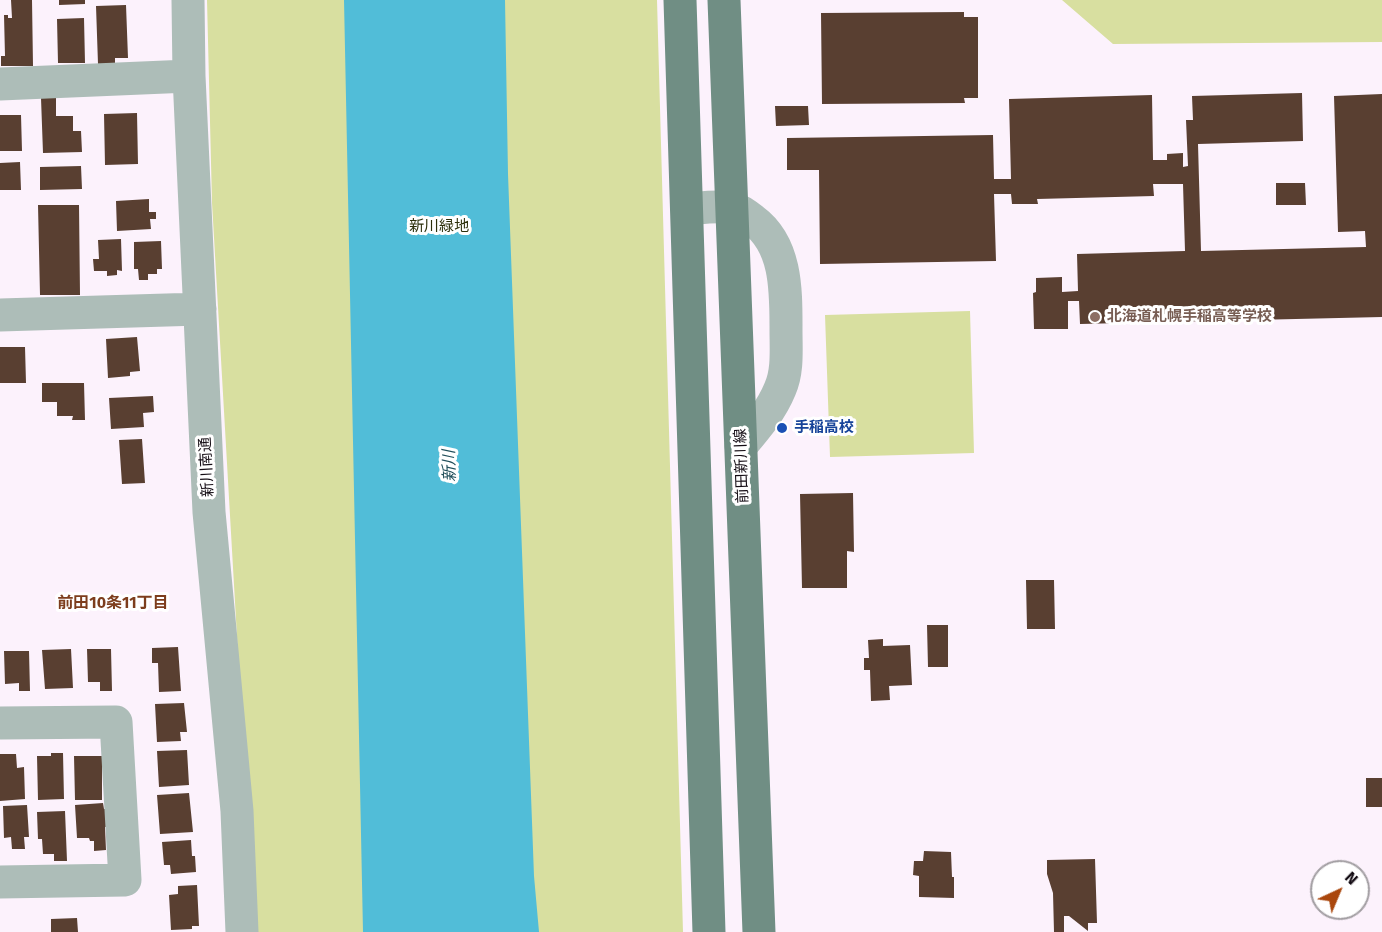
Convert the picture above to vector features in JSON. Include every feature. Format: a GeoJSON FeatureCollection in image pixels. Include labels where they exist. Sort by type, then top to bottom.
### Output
{"type":"FeatureCollection","features":[{"type":"Feature","properties":{"kind":"main road"},"geometry":{"type":"LineString","coordinates":[[680,0],[709,932]]}},
{"type":"Feature","properties":{"kind":"main road","name":"前田新川線"},"geometry":{"type":"LineString","coordinates":[[724,0],[759,932]]}},
{"type":"Feature","properties":{"kind":"street","name":"新川南通"},"geometry":{"type":"LineString","coordinates":[[188,0],[189,75],[209,512],[237,811],[242,932]]}},
{"type":"Feature","properties":{"kind":"street"},"geometry":{"type":"LineString","coordinates":[[0,84],[189,75]]}},
{"type":"Feature","properties":{"kind":"street"},"geometry":{"type":"LineString","coordinates":[[687,209],[732,208],[761,226],[771,239],[782,263],[786,303],[786,362],[781,388],[770,410],[741,446]]}},
{"type":"Feature","properties":{"kind":"street"},"geometry":{"type":"LineString","coordinates":[[0,315],[200,309]]}},
{"type":"Feature","properties":{"kind":"street"},"geometry":{"type":"LineString","coordinates":[[0,723],[116,722],[125,880],[0,882]]}},
{"type":"Feature","properties":{"kind":"green space","name":"新川緑地"},"geometry":{"type":"Polygon","coordinates":[[[207,0],[657,0],[683,932],[254,932],[212,203],[207,0]]]}},
{"type":"Feature","properties":{"kind":"green space"},"geometry":{"type":"Polygon","coordinates":[[[1062,0],[1382,0],[1382,42],[1113,44],[1062,0]]]}},
{"type":"Feature","properties":{"kind":"green space"},"geometry":{"type":"Polygon","coordinates":[[[970,311],[974,453],[830,457],[825,315],[970,311]]]}},
{"type":"Feature","properties":{"kind":"water","name":"新川"},"geometry":{"type":"Polygon","coordinates":[[[344,0],[505,0],[508,174],[534,876],[539,932],[363,932],[344,0]]]}},
{"type":"Feature","properties":{"kind":"building"},"geometry":{"type":"Polygon","coordinates":[[[11,0],[32,0],[33,66],[1,66],[1,56],[5,56],[4,15],[12,18],[11,0]]]}},
{"type":"Feature","properties":{"kind":"building"},"geometry":{"type":"Polygon","coordinates":[[[59,0],[85,0],[85,4],[59,5],[59,0]]]}},
{"type":"Feature","properties":{"kind":"building"},"geometry":{"type":"Polygon","coordinates":[[[126,5],[128,58],[115,58],[115,64],[98,64],[96,6],[126,5]]]}},
{"type":"Feature","properties":{"kind":"building"},"geometry":{"type":"Polygon","coordinates":[[[964,12],[964,17],[978,17],[978,98],[964,98],[965,103],[822,104],[821,13],[964,12]]]}},
{"type":"Feature","properties":{"kind":"building"},"geometry":{"type":"Polygon","coordinates":[[[84,18],[85,63],[58,63],[57,19],[84,18]]]}},
{"type":"Feature","properties":{"kind":"building"},"geometry":{"type":"Polygon","coordinates":[[[1302,93],[1303,141],[1198,144],[1201,251],[1366,247],[1365,231],[1338,232],[1334,96],[1382,94],[1382,317],[1080,324],[1079,301],[1068,301],[1068,329],[1034,329],[1033,293],[1036,292],[1036,278],[1062,277],[1062,292],[1078,291],[1077,254],[1185,251],[1183,184],[1153,184],[1154,196],[1037,199],[1038,204],[1012,204],[1011,194],[994,194],[996,261],[820,264],[819,170],[787,170],[787,138],[993,135],[994,179],[1011,179],[1009,99],[1152,95],[1153,160],[1167,160],[1167,154],[1183,153],[1183,167],[1188,166],[1186,120],[1193,120],[1192,96],[1302,93]]]}},
{"type":"Feature","properties":{"kind":"building"},"geometry":{"type":"Polygon","coordinates":[[[56,97],[56,116],[73,116],[73,131],[81,131],[82,152],[43,153],[41,98],[56,97]]]}},
{"type":"Feature","properties":{"kind":"building"},"geometry":{"type":"Polygon","coordinates":[[[775,106],[808,106],[809,125],[776,126],[775,106]]]}},
{"type":"Feature","properties":{"kind":"building"},"geometry":{"type":"Polygon","coordinates":[[[137,113],[138,164],[105,165],[104,114],[137,113]]]}},
{"type":"Feature","properties":{"kind":"building"},"geometry":{"type":"Polygon","coordinates":[[[0,115],[21,115],[22,151],[0,151],[0,115]]]}},
{"type":"Feature","properties":{"kind":"building"},"geometry":{"type":"Polygon","coordinates":[[[20,162],[21,190],[0,190],[0,163],[20,162]]]}},
{"type":"Feature","properties":{"kind":"building"},"geometry":{"type":"Polygon","coordinates":[[[81,166],[82,189],[40,190],[40,167],[81,166]]]}},
{"type":"Feature","properties":{"kind":"building"},"geometry":{"type":"Polygon","coordinates":[[[1276,183],[1305,183],[1306,205],[1276,205],[1276,183]]]}},
{"type":"Feature","properties":{"kind":"building"},"geometry":{"type":"Polygon","coordinates":[[[149,199],[149,212],[156,212],[156,219],[150,219],[151,229],[117,231],[116,201],[149,199]]]}},
{"type":"Feature","properties":{"kind":"building"},"geometry":{"type":"Polygon","coordinates":[[[38,205],[79,205],[80,295],[40,295],[38,205]]]}},
{"type":"Feature","properties":{"kind":"building"},"geometry":{"type":"Polygon","coordinates":[[[121,239],[122,271],[117,270],[117,275],[107,276],[107,271],[94,271],[93,259],[99,259],[98,240],[121,239]]]}},
{"type":"Feature","properties":{"kind":"building"},"geometry":{"type":"Polygon","coordinates":[[[161,241],[162,269],[157,269],[157,274],[148,274],[148,280],[139,280],[138,269],[134,269],[134,242],[161,241]]]}},
{"type":"Feature","properties":{"kind":"building"},"geometry":{"type":"Polygon","coordinates":[[[137,337],[140,371],[130,372],[130,376],[108,378],[106,339],[137,337]]]}},
{"type":"Feature","properties":{"kind":"building"},"geometry":{"type":"Polygon","coordinates":[[[0,347],[25,347],[26,383],[0,383],[0,347]]]}},
{"type":"Feature","properties":{"kind":"building"},"geometry":{"type":"Polygon","coordinates":[[[42,383],[84,383],[85,420],[72,420],[73,416],[57,416],[57,402],[42,402],[42,383]]]}},
{"type":"Feature","properties":{"kind":"building"},"geometry":{"type":"Polygon","coordinates":[[[153,396],[154,412],[143,413],[144,427],[111,429],[109,398],[153,396]]]}},
{"type":"Feature","properties":{"kind":"building"},"geometry":{"type":"Polygon","coordinates":[[[142,439],[145,483],[122,484],[119,440],[142,439]]]}},
{"type":"Feature","properties":{"kind":"building"},"geometry":{"type":"Polygon","coordinates":[[[853,493],[854,552],[847,551],[847,588],[802,588],[800,494],[853,493]]]}},
{"type":"Feature","properties":{"kind":"building"},"geometry":{"type":"Polygon","coordinates":[[[1026,580],[1054,580],[1055,629],[1027,629],[1026,580]]]}},
{"type":"Feature","properties":{"kind":"building"},"geometry":{"type":"Polygon","coordinates":[[[927,625],[948,625],[948,667],[928,667],[927,625]]]}},
{"type":"Feature","properties":{"kind":"building"},"geometry":{"type":"Polygon","coordinates":[[[883,639],[883,646],[910,645],[912,685],[889,686],[890,700],[871,701],[870,670],[864,670],[864,658],[869,658],[868,640],[883,639]]]}},
{"type":"Feature","properties":{"kind":"building"},"geometry":{"type":"Polygon","coordinates":[[[178,647],[181,691],[159,692],[158,663],[152,663],[152,648],[178,647]]]}},
{"type":"Feature","properties":{"kind":"building"},"geometry":{"type":"Polygon","coordinates":[[[71,649],[73,688],[45,689],[42,650],[71,649]]]}},
{"type":"Feature","properties":{"kind":"building"},"geometry":{"type":"Polygon","coordinates":[[[87,649],[111,649],[112,691],[100,691],[100,682],[88,682],[87,649]]]}},
{"type":"Feature","properties":{"kind":"building"},"geometry":{"type":"Polygon","coordinates":[[[4,651],[29,651],[30,691],[19,691],[19,683],[5,684],[4,651]]]}},
{"type":"Feature","properties":{"kind":"building"},"geometry":{"type":"Polygon","coordinates":[[[184,703],[187,732],[180,732],[181,741],[157,742],[155,704],[184,703]]]}},
{"type":"Feature","properties":{"kind":"building"},"geometry":{"type":"Polygon","coordinates":[[[187,750],[189,785],[159,787],[157,751],[187,750]]]}},
{"type":"Feature","properties":{"kind":"building"},"geometry":{"type":"Polygon","coordinates":[[[51,753],[63,753],[64,799],[38,800],[37,756],[51,756],[51,753]]]}},
{"type":"Feature","properties":{"kind":"building"},"geometry":{"type":"Polygon","coordinates":[[[0,754],[16,754],[17,768],[24,767],[25,799],[0,801],[0,754]]]}},
{"type":"Feature","properties":{"kind":"building"},"geometry":{"type":"Polygon","coordinates":[[[74,756],[102,756],[102,800],[75,800],[74,756]]]}},
{"type":"Feature","properties":{"kind":"building"},"geometry":{"type":"Polygon","coordinates":[[[1366,778],[1382,778],[1382,807],[1366,807],[1366,778]]]}},
{"type":"Feature","properties":{"kind":"building"},"geometry":{"type":"Polygon","coordinates":[[[189,793],[193,832],[160,834],[157,795],[189,793]]]}},
{"type":"Feature","properties":{"kind":"building"},"geometry":{"type":"Polygon","coordinates":[[[103,803],[104,809],[107,809],[106,850],[94,851],[94,841],[90,841],[89,838],[77,838],[75,805],[103,803]]]}},
{"type":"Feature","properties":{"kind":"building"},"geometry":{"type":"Polygon","coordinates":[[[27,805],[29,837],[24,837],[25,849],[12,849],[11,837],[4,838],[3,806],[27,805]]]}},
{"type":"Feature","properties":{"kind":"building"},"geometry":{"type":"Polygon","coordinates":[[[65,811],[67,861],[54,861],[54,854],[43,854],[42,839],[38,839],[37,812],[65,811]]]}},
{"type":"Feature","properties":{"kind":"building"},"geometry":{"type":"Polygon","coordinates":[[[191,840],[196,872],[171,874],[170,865],[164,865],[162,842],[191,840]]]}},
{"type":"Feature","properties":{"kind":"building"},"geometry":{"type":"Polygon","coordinates":[[[924,851],[951,852],[954,898],[919,897],[919,876],[913,875],[914,861],[923,861],[924,851]]]}},
{"type":"Feature","properties":{"kind":"building"},"geometry":{"type":"Polygon","coordinates":[[[1095,859],[1097,923],[1088,923],[1088,931],[1069,916],[1064,916],[1064,932],[1054,932],[1053,893],[1047,874],[1047,860],[1095,859]]]}},
{"type":"Feature","properties":{"kind":"building"},"geometry":{"type":"Polygon","coordinates":[[[197,885],[199,926],[192,926],[192,929],[171,930],[169,895],[178,894],[178,886],[197,885]]]}},
{"type":"Feature","properties":{"kind":"building"},"geometry":{"type":"Polygon","coordinates":[[[77,918],[78,932],[51,932],[51,919],[77,918]]]}},
{"type":"Feature","properties":{"kind":"place","name":"北海道札幌手稲高等学校"},"geometry":{"type":"Point","coordinates":[1095,317]}},
{"type":"Feature","properties":{"kind":"place","name":"手稲高校"},"geometry":{"type":"Point","coordinates":[782,428]}},
{"type":"Feature","properties":{"kind":"district","name":"前田10条11丁目"},"geometry":{"type":"Point","coordinates":[113,604]}}]}
